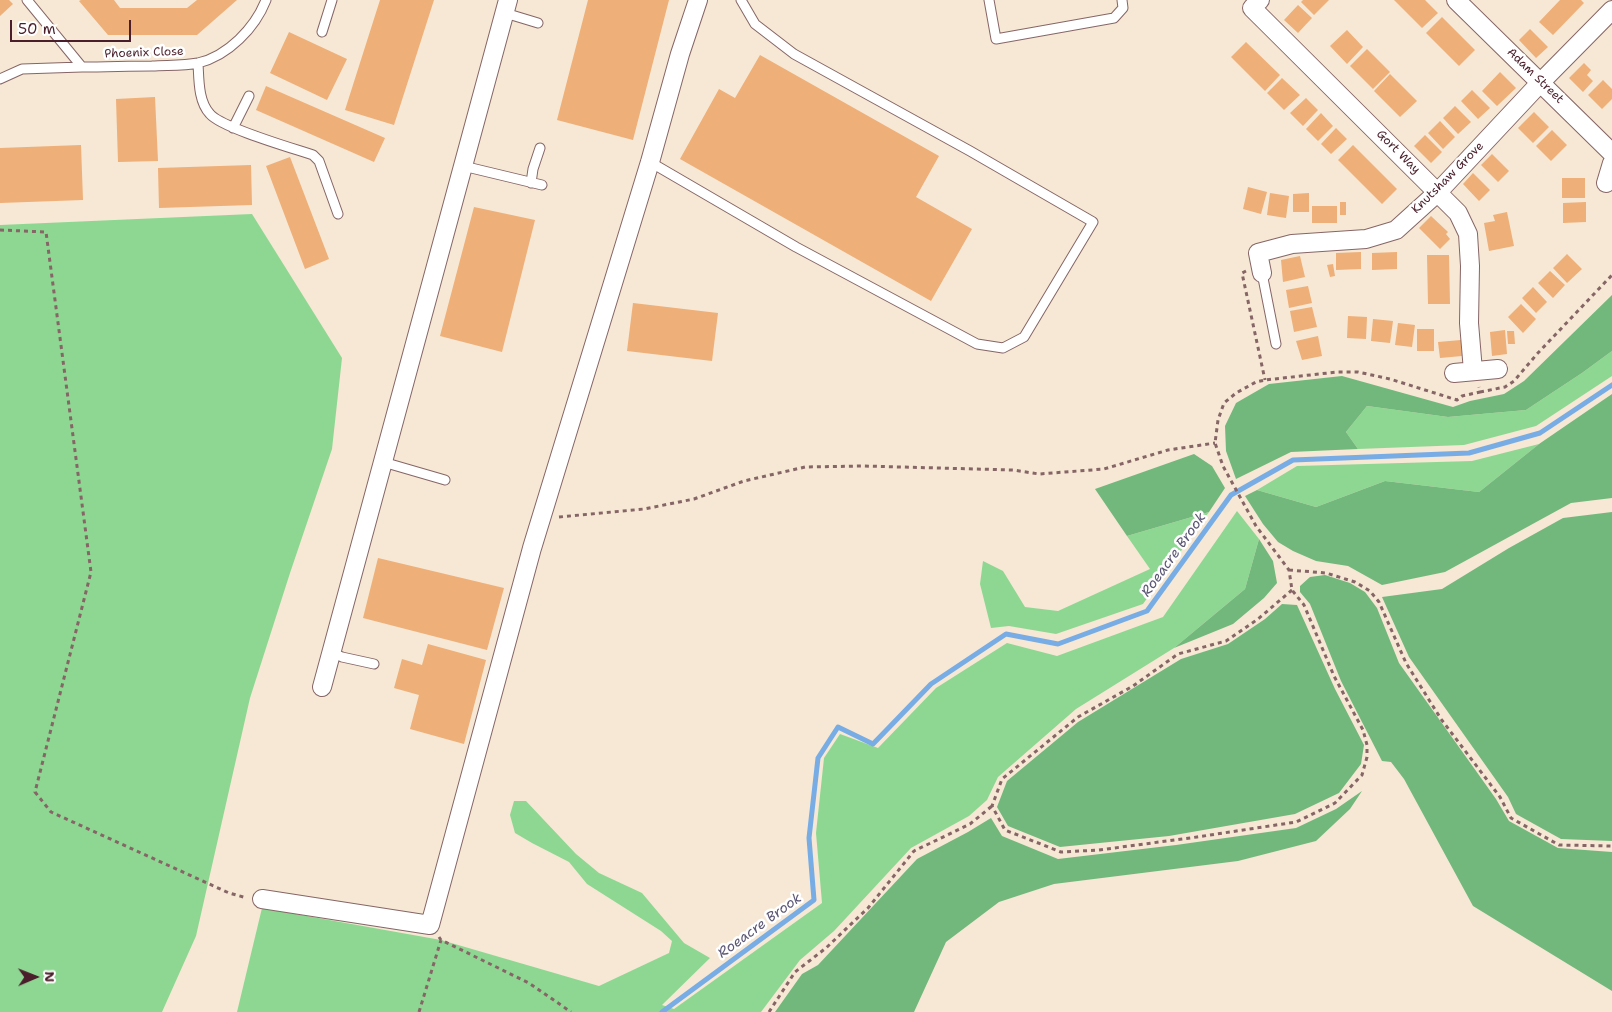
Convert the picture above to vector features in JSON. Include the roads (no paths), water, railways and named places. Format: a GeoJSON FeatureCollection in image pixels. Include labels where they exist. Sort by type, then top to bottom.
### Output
{"type":"FeatureCollection","features":[{"type":"Feature","properties":{"kind":"street"},"geometry":{"type":"LineString","coordinates":[[262,899],[430,925],[544,512],[650,162],[680,54],[698,0]]}},
{"type":"Feature","properties":{"kind":"street","name":"Gort Way"},"geometry":{"type":"LineString","coordinates":[[1260,0],[1252,8],[1458,213],[1468,234],[1470,266],[1469,323],[1473,371]]}},
{"type":"Feature","properties":{"kind":"street","name":"Adam Street"},"geometry":{"type":"LineString","coordinates":[[1456,0],[1612,154]]}},
{"type":"Feature","properties":{"kind":"street"},"geometry":{"type":"LineString","coordinates":[[322,686],[506,7]]}},
{"type":"Feature","properties":{"kind":"street","name":"Knutshaw Grove"},"geometry":{"type":"LineString","coordinates":[[1261,270],[1258,253],[1292,244],[1366,239],[1396,230],[1438,192],[1541,82],[1612,10]]}},
{"type":"Feature","properties":{"kind":"street"},"geometry":{"type":"LineString","coordinates":[[1606,184],[1612,163]]}},
{"type":"Feature","properties":{"kind":"street"},"geometry":{"type":"LineString","coordinates":[[1454,373],[1498,369]]}},
{"type":"Feature","properties":{"kind":"lane"},"geometry":{"type":"LineString","coordinates":[[28,0],[82,67]]}},
{"type":"Feature","properties":{"kind":"lane","name":"Phoenix Close"},"geometry":{"type":"LineString","coordinates":[[0,79],[22,70],[168,66],[198,63],[223,52],[243,36],[261,13],[266,0]]}},
{"type":"Feature","properties":{"kind":"lane"},"geometry":{"type":"LineString","coordinates":[[322,32],[332,0]]}},
{"type":"Feature","properties":{"kind":"lane"},"geometry":{"type":"LineString","coordinates":[[650,162],[796,247],[977,344],[1003,348],[1024,337],[1093,222],[970,151],[794,54],[755,24],[741,0]]}},
{"type":"Feature","properties":{"kind":"lane"},"geometry":{"type":"LineString","coordinates":[[989,0],[996,39],[1114,18],[1123,8],[1122,0]]}},
{"type":"Feature","properties":{"kind":"lane"},"geometry":{"type":"LineString","coordinates":[[506,7],[538,23]]}},
{"type":"Feature","properties":{"kind":"lane"},"geometry":{"type":"LineString","coordinates":[[198,63],[200,91],[203,102],[210,114],[219,122],[233,128],[313,155],[319,161],[338,214]]}},
{"type":"Feature","properties":{"kind":"lane"},"geometry":{"type":"LineString","coordinates":[[233,128],[248,96]]}},
{"type":"Feature","properties":{"kind":"lane"},"geometry":{"type":"LineString","coordinates":[[531,183],[533,169],[540,148]]}},
{"type":"Feature","properties":{"kind":"lane"},"geometry":{"type":"LineString","coordinates":[[464,166],[542,186]]}},
{"type":"Feature","properties":{"kind":"lane"},"geometry":{"type":"LineString","coordinates":[[1261,270],[1276,344]]}},
{"type":"Feature","properties":{"kind":"lane"},"geometry":{"type":"LineString","coordinates":[[383,462],[444,480]]}},
{"type":"Feature","properties":{"kind":"lane"},"geometry":{"type":"LineString","coordinates":[[331,652],[342,657],[374,664]]}},
{"type":"Feature","properties":{"kind":"waterway","name":"Roeacre Brook"},"geometry":{"type":"LineString","coordinates":[[662,1012],[814,900],[809,838],[818,758],[838,727],[873,744],[931,684],[1006,634],[1058,644],[1147,611],[1231,495],[1293,460],[1469,453],[1540,433],[1612,385]]}}]}
